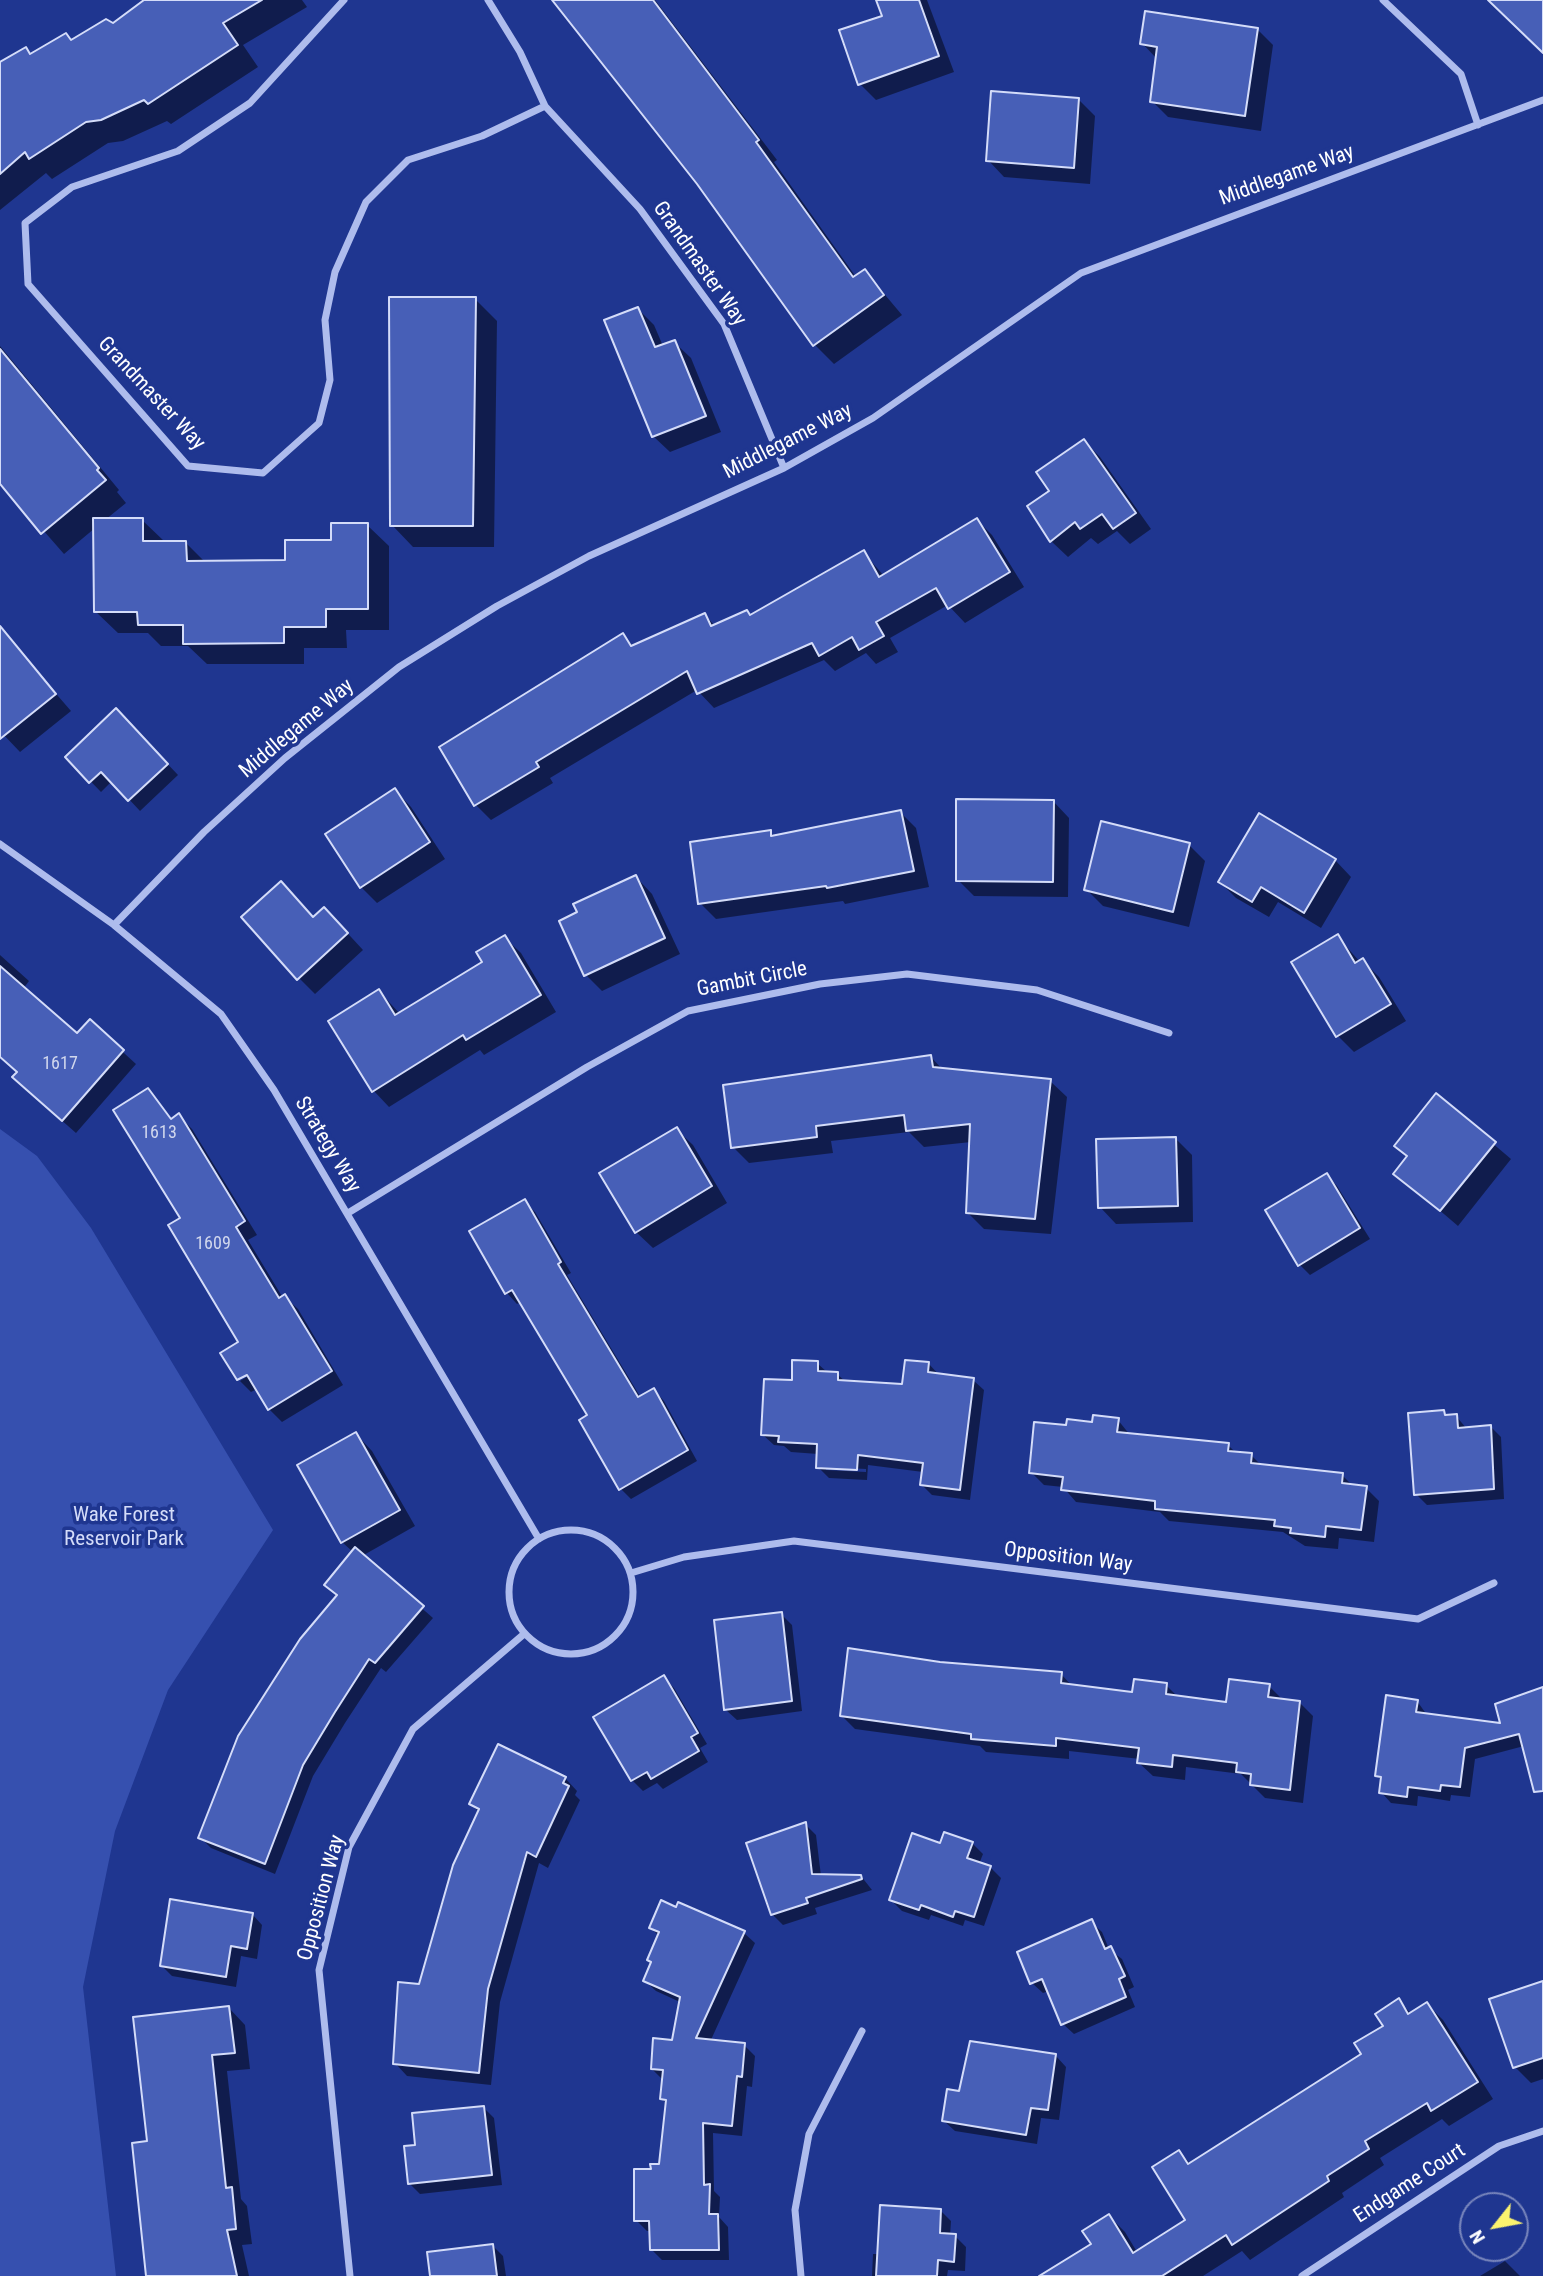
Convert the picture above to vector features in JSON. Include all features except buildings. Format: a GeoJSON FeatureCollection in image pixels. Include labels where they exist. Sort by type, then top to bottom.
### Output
{"type":"FeatureCollection","features":[{"type":"Feature","properties":{"kind":"street","name":"Grandmaster Way"},"geometry":{"type":"LineString","coordinates":[[344,0],[250,103],[178,151],[72,187],[25,223],[28,284],[188,467],[263,473],[319,423],[330,380],[325,320],[335,272],[366,202],[408,160],[482,136],[545,106]]}},
{"type":"Feature","properties":{"kind":"street","name":"Grandmaster Way"},"geometry":{"type":"LineString","coordinates":[[488,0],[520,52],[545,106],[640,209],[724,324],[784,468]]}},
{"type":"Feature","properties":{"kind":"street"},"geometry":{"type":"LineString","coordinates":[[1383,0],[1461,74],[1478,125]]}},
{"type":"Feature","properties":{"kind":"street","name":"Middlegame Way"},"geometry":{"type":"LineString","coordinates":[[114,925],[204,832],[275,767],[399,667],[497,606],[589,556],[784,468],[873,418],[1081,273],[1543,100]]}},
{"type":"Feature","properties":{"kind":"street","name":"Strategy Way"},"geometry":{"type":"LineString","coordinates":[[0,844],[114,925],[221,1014],[274,1090],[539,1539]]}},
{"type":"Feature","properties":{"kind":"street","name":"Gambit Circle"},"geometry":{"type":"LineString","coordinates":[[348,1213],[587,1067],[688,1011],[820,985],[907,974],[1037,990],[1169,1033]]}},
{"type":"Feature","properties":{"kind":"street"},"geometry":{"type":"LineString","coordinates":[[577,1530],[596,1536],[613,1546],[631,1573],[633,1601],[627,1621],[615,1637],[598,1649],[579,1654],[559,1654],[540,1647],[524,1634],[514,1619],[509,1583],[514,1565],[524,1550],[557,1531],[577,1530]]}},
{"type":"Feature","properties":{"kind":"street","name":"Opposition Way"},"geometry":{"type":"LineString","coordinates":[[631,1573],[684,1558],[794,1541],[1418,1619],[1494,1583]]}},
{"type":"Feature","properties":{"kind":"street","name":"Opposition Way"},"geometry":{"type":"LineString","coordinates":[[350,2276],[319,1970],[349,1847],[413,1729],[524,1634]]}},
{"type":"Feature","properties":{"kind":"street"},"geometry":{"type":"LineString","coordinates":[[801,2276],[795,2210],[809,2134],[862,2031]]}},
{"type":"Feature","properties":{"kind":"street","name":"Endgame Court"},"geometry":{"type":"LineString","coordinates":[[1302,2276],[1499,2146],[1543,2131]]}},
{"type":"Feature","properties":{"kind":"green space","name":"Wake Forest Reservoir Park"},"geometry":{"type":"Polygon","coordinates":[[[0,1129],[37,1156],[91,1228],[273,1530],[168,1690],[115,1831],[83,1987],[116,2276],[0,2276],[0,1129]]]}}]}
